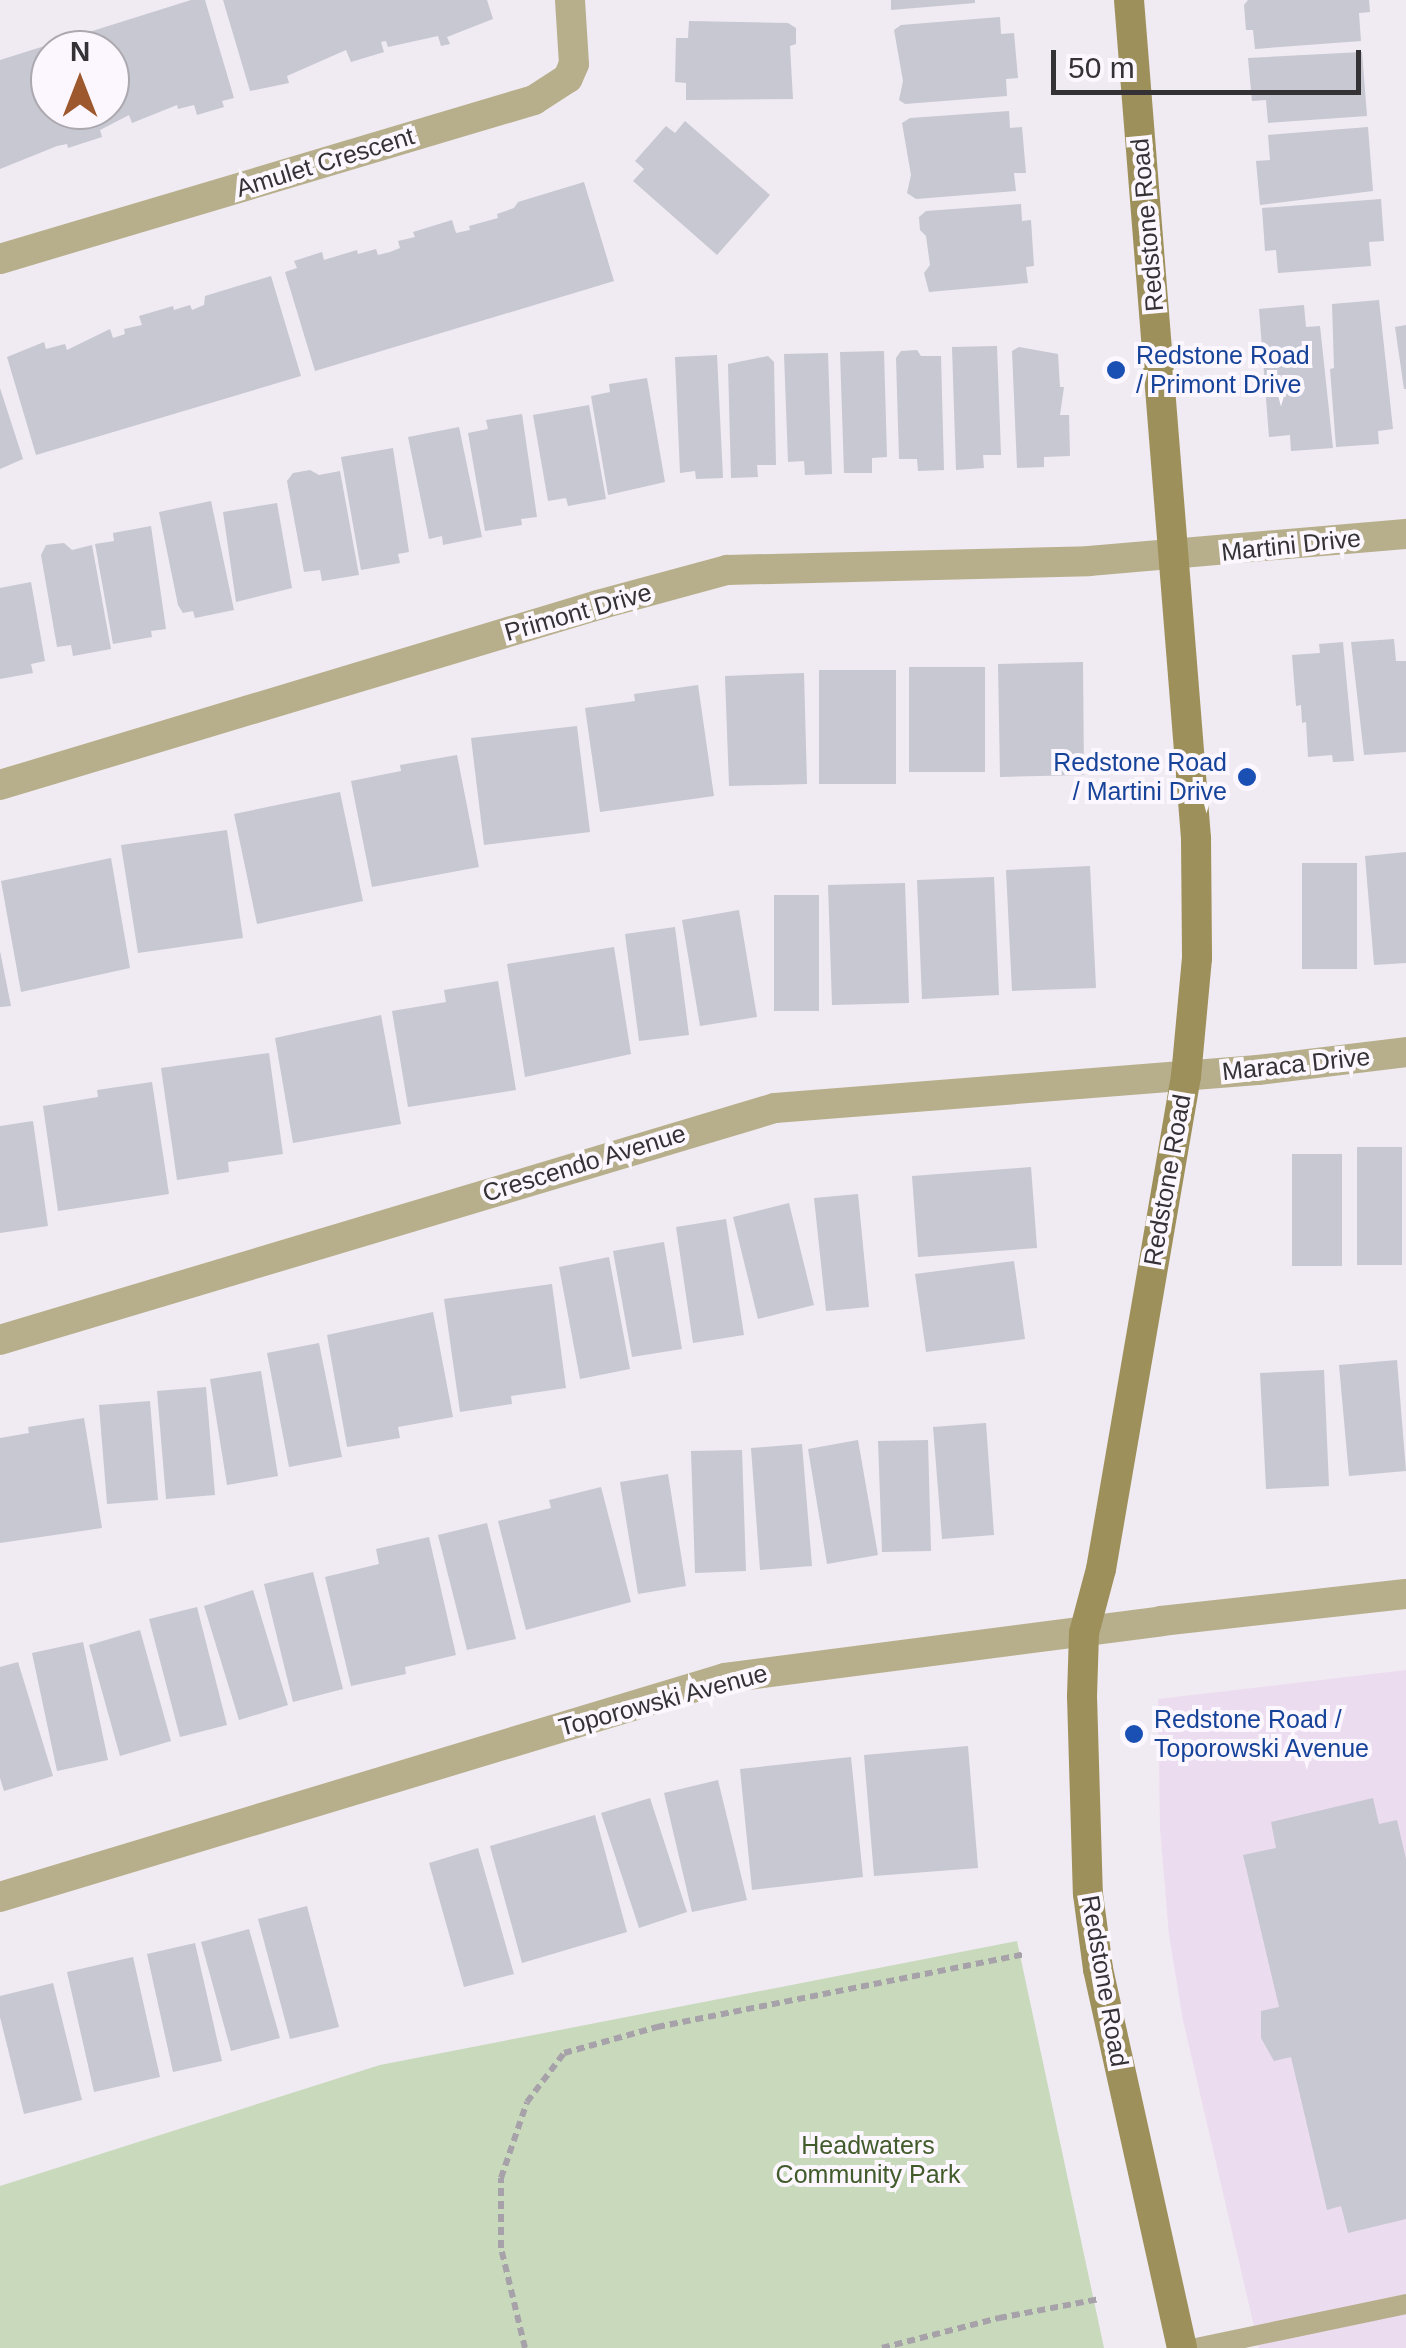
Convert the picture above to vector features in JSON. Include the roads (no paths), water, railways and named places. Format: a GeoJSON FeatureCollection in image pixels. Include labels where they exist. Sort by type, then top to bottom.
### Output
{"type":"FeatureCollection","features":[{"type":"Feature","properties":{"kind":"street","name":"Amulet Crescent"},"geometry":{"type":"LineString","coordinates":[[0,259],[534,100],[568,78],[574,64],[570,0]]}},
{"type":"Feature","properties":{"kind":"street","name":"Redstone Road"},"geometry":{"type":"LineString","coordinates":[[1129,0],[1199,898],[1186,1076],[1101,1569],[1084,1633],[1088,1878],[1098,1969],[1182,2348]]}},
{"type":"Feature","properties":{"kind":"street","name":"Martini Drive"},"geometry":{"type":"LineString","coordinates":[[1175,555],[1406,534]]}},
{"type":"Feature","properties":{"kind":"street","name":"Primont Drive"},"geometry":{"type":"LineString","coordinates":[[0,784],[727,570],[1175,555]]}},
{"type":"Feature","properties":{"kind":"street","name":"Maraca Drive"},"geometry":{"type":"LineString","coordinates":[[1186,1076],[1406,1052]]}},
{"type":"Feature","properties":{"kind":"street","name":"Crescendo Avenue"},"geometry":{"type":"LineString","coordinates":[[0,1340],[775,1108],[1186,1076]]}},
{"type":"Feature","properties":{"kind":"street","name":"Toporowski Avenue"},"geometry":{"type":"LineString","coordinates":[[0,1896],[725,1678],[1406,1594]]}},
{"type":"Feature","properties":{"kind":"lane"},"geometry":{"type":"LineString","coordinates":[[1196,2348],[1406,2304]]}},
{"type":"Feature","properties":{"kind":"place","name":"Redstone Road / Primont Drive"},"geometry":{"type":"Point","coordinates":[1116,370]}},
{"type":"Feature","properties":{"kind":"place","name":"Redstone Road / Martini Drive"},"geometry":{"type":"Point","coordinates":[1247,777]}},
{"type":"Feature","properties":{"kind":"place","name":"Redstone Road / Toporowski Avenue"},"geometry":{"type":"Point","coordinates":[1134,1734]}},
{"type":"Feature","properties":{"kind":"park label","name":"Headwaters Community Park"},"geometry":{"type":"Point","coordinates":[868,2160]}}]}
